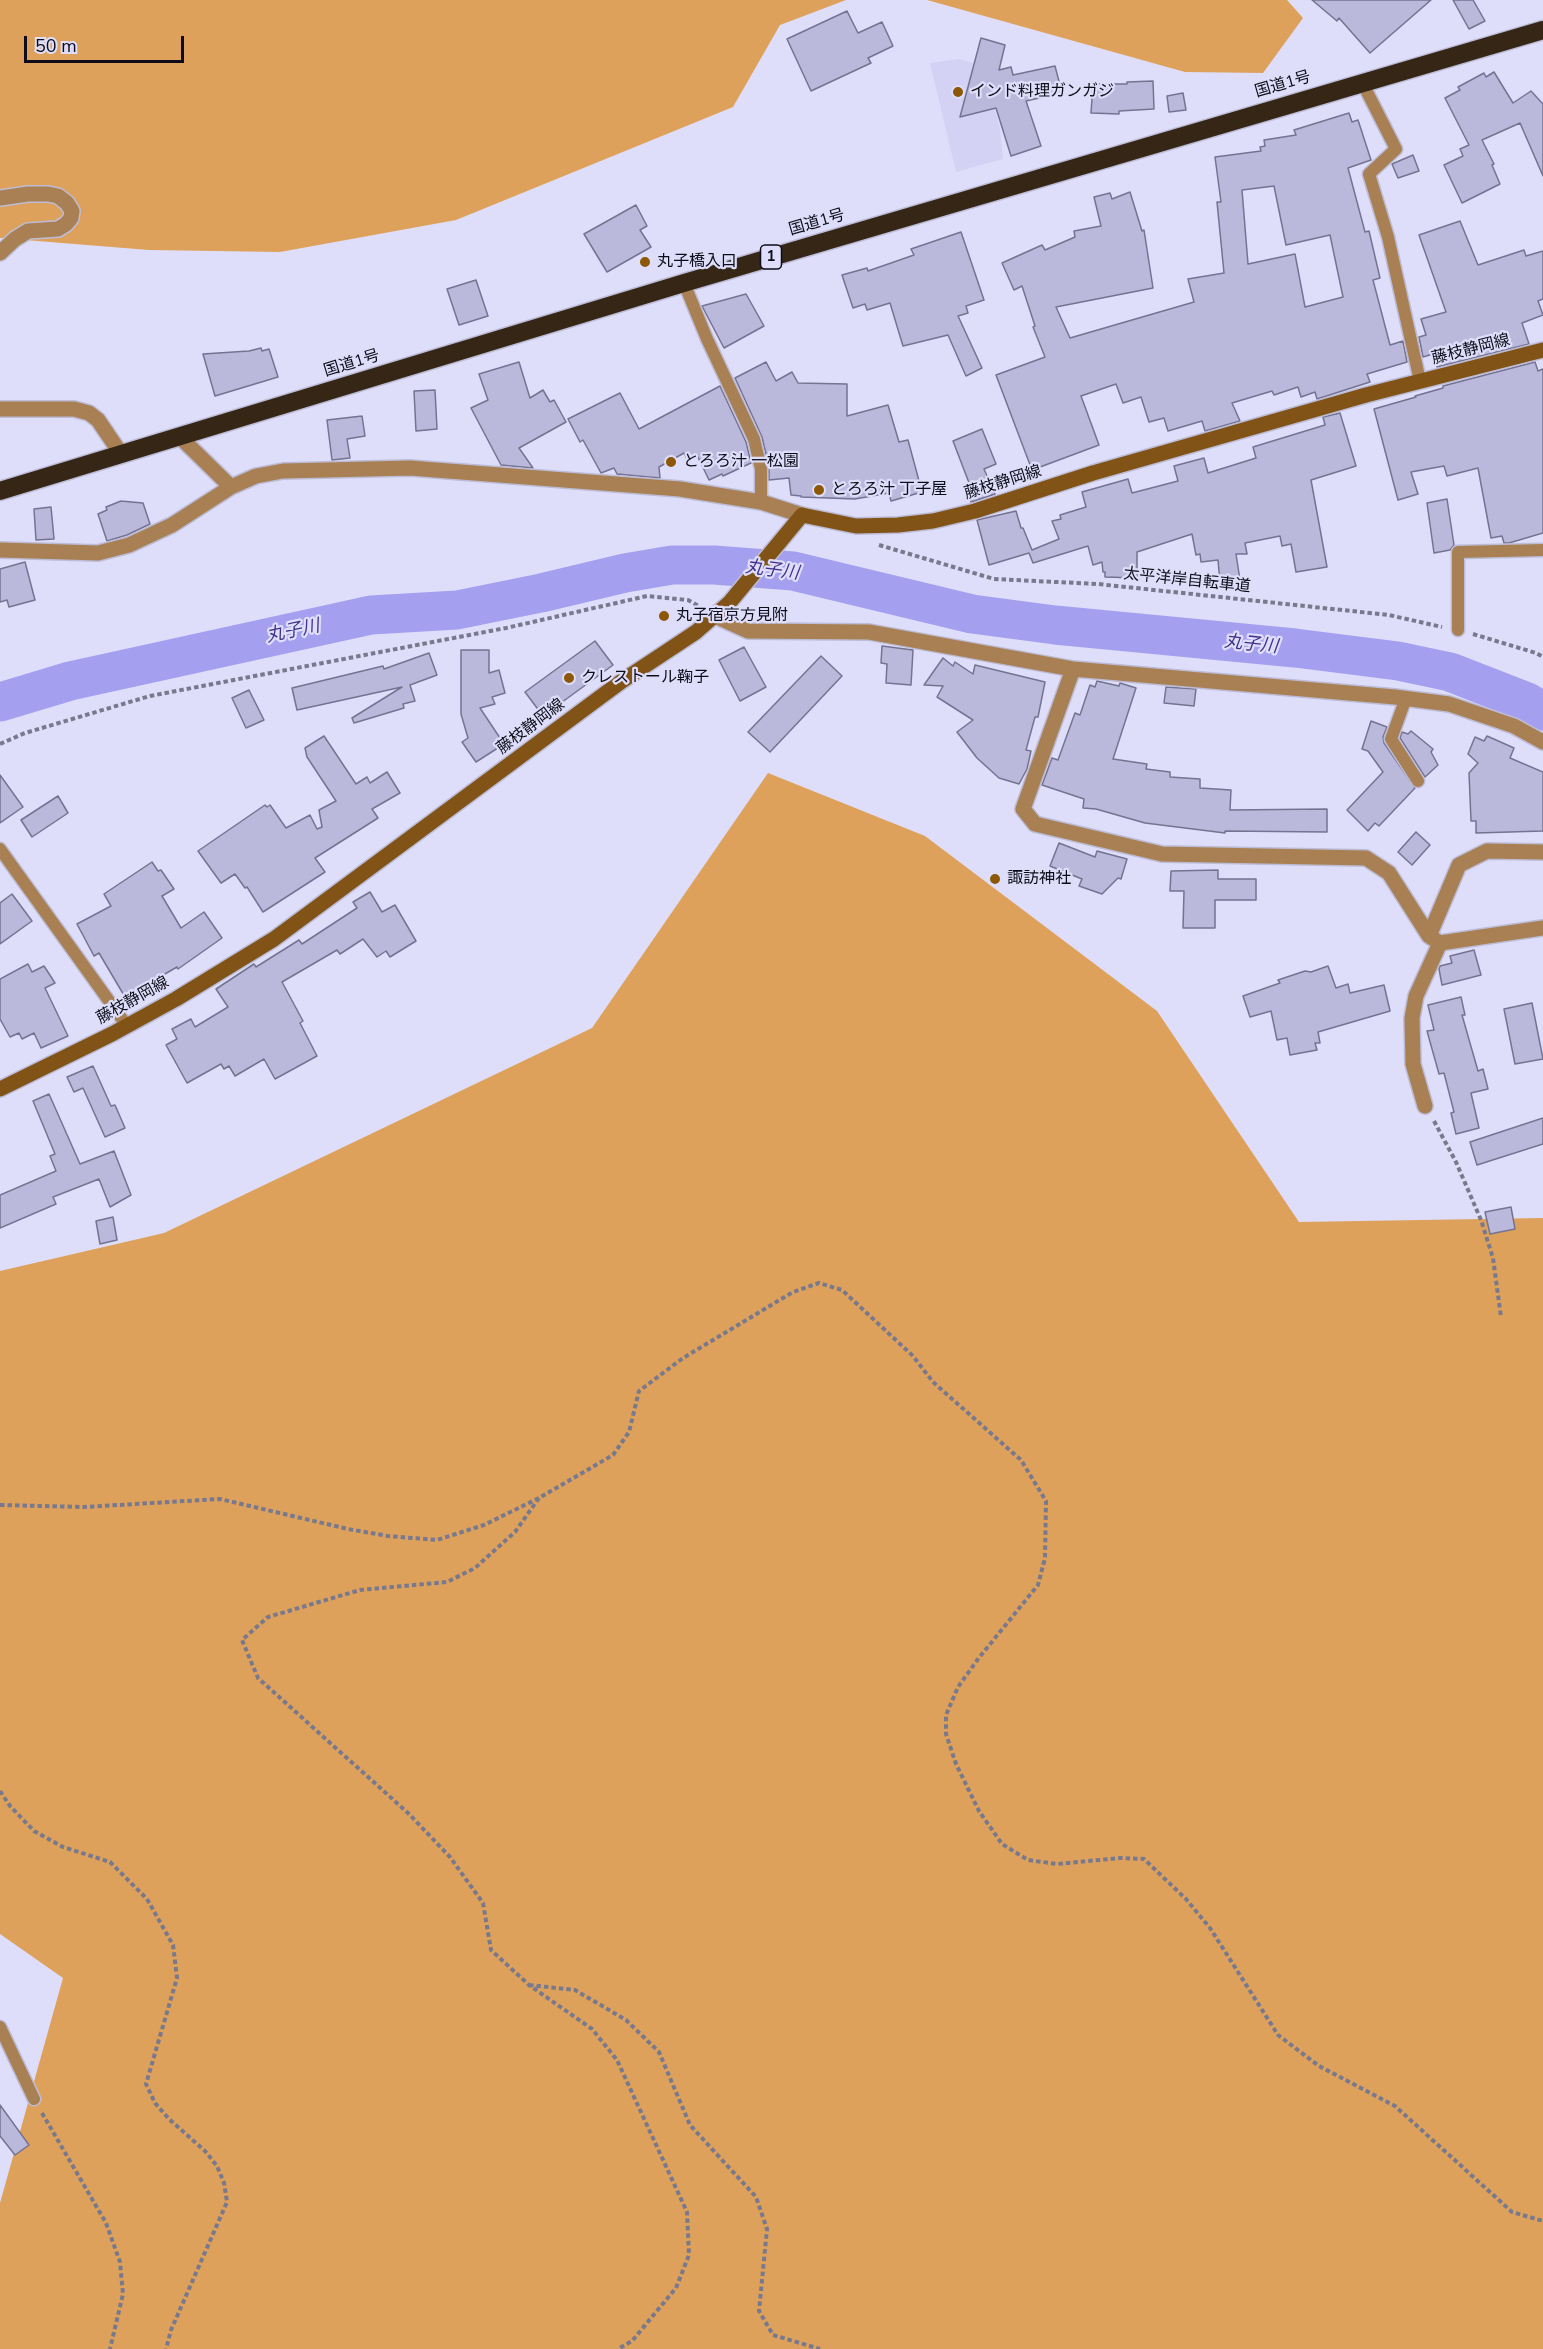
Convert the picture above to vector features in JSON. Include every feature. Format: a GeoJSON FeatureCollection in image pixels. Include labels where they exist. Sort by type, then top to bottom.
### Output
{"type":"FeatureCollection","features":[{"type":"Feature","properties":{"kind":"highway","name":"国道1号"},"geometry":{"type":"LineString","coordinates":[[0,491],[684,283],[1543,30]]}},
{"type":"Feature","properties":{"kind":"main road","name":"藤枝静岡線"},"geometry":{"type":"LineString","coordinates":[[0,1089],[127,1026],[274,939],[408,842],[622,681],[696,632],[730,602],[802,515],[856,526],[933,521],[975,511],[1105,469],[1420,381],[1543,350]]}},
{"type":"Feature","properties":{"kind":"street"},"geometry":{"type":"LineString","coordinates":[[0,198],[48,194],[58,196],[67,203],[72,211],[71,218],[58,229],[28,231],[15,238],[0,252]]}},
{"type":"Feature","properties":{"kind":"street"},"geometry":{"type":"LineString","coordinates":[[0,409],[74,409],[89,413],[98,420],[121,454]]}},
{"type":"Feature","properties":{"kind":"street"},"geometry":{"type":"LineString","coordinates":[[180,437],[231,487]]}},
{"type":"Feature","properties":{"kind":"street"},"geometry":{"type":"LineString","coordinates":[[0,550],[98,553],[129,545],[172,525],[231,487],[256,476],[283,471],[410,468],[680,489],[761,502],[802,515]]}},
{"type":"Feature","properties":{"kind":"street"},"geometry":{"type":"LineString","coordinates":[[715,616],[748,631],[869,632],[1073,669],[1406,698],[1449,704],[1514,726],[1543,742]]}},
{"type":"Feature","properties":{"kind":"street"},"geometry":{"type":"LineString","coordinates":[[1073,669],[1023,809],[1035,824],[1162,854],[1366,858],[1389,873],[1435,940]]}},
{"type":"Feature","properties":{"kind":"street"},"geometry":{"type":"LineString","coordinates":[[1425,1106],[1413,1064],[1412,1018],[1416,996],[1459,865],[1487,851],[1543,852]]}},
{"type":"Feature","properties":{"kind":"street"},"geometry":{"type":"LineString","coordinates":[[1435,940],[1543,928]]}},
{"type":"Feature","properties":{"kind":"lane"},"geometry":{"type":"LineString","coordinates":[[1362,82],[1396,149],[1370,174],[1388,237],[1420,381]]}},
{"type":"Feature","properties":{"kind":"lane"},"geometry":{"type":"LineString","coordinates":[[684,283],[754,439],[761,469],[761,502]]}},
{"type":"Feature","properties":{"kind":"lane"},"geometry":{"type":"LineString","coordinates":[[1458,630],[1458,552],[1543,550]]}},
{"type":"Feature","properties":{"kind":"lane"},"geometry":{"type":"LineString","coordinates":[[1406,698],[1390,739],[1418,781]]}},
{"type":"Feature","properties":{"kind":"lane"},"geometry":{"type":"LineString","coordinates":[[0,849],[127,1026]]}},
{"type":"Feature","properties":{"kind":"lane"},"geometry":{"type":"LineString","coordinates":[[0,2027],[34,2099]]}},
{"type":"Feature","properties":{"kind":"path","name":"太平洋岸自転車道"},"geometry":{"type":"LineString","coordinates":[[876,544],[994,579],[1098,584],[1389,615],[1458,630],[1543,657]]}},
{"type":"Feature","properties":{"kind":"path"},"geometry":{"type":"LineString","coordinates":[[0,744],[25,733],[150,696],[506,628],[647,596],[688,600],[715,616]]}},
{"type":"Feature","properties":{"kind":"path"},"geometry":{"type":"LineString","coordinates":[[1425,1106],[1456,1162],[1481,1220],[1493,1258],[1501,1317]]}},
{"type":"Feature","properties":{"kind":"path"},"geometry":{"type":"LineString","coordinates":[[0,1505],[84,1507],[220,1499],[348,1529],[388,1536],[437,1540],[484,1525],[539,1498],[614,1455],[629,1432],[639,1391],[683,1358],[793,1292],[819,1283],[842,1290],[913,1356],[933,1382],[1021,1460],[1046,1501],[1045,1558],[1038,1585],[978,1659],[958,1688],[946,1715],[946,1734],[956,1764],[980,1810],[1002,1844],[1028,1860],[1057,1864],[1120,1858],[1144,1859],[1186,1899],[1210,1928],[1278,2035],[1319,2066],[1395,2106],[1512,2212],[1543,2222]]}},
{"type":"Feature","properties":{"kind":"path"},"geometry":{"type":"LineString","coordinates":[[539,1498],[515,1532],[475,1568],[447,1582],[360,1590],[268,1617],[242,1640],[258,1678],[408,1813],[450,1857],[483,1903],[490,1950],[529,1985],[592,2029],[617,2060],[687,2212],[689,2255],[676,2288],[632,2341],[618,2349]]}},
{"type":"Feature","properties":{"kind":"path"},"geometry":{"type":"LineString","coordinates":[[0,1791],[10,1806],[34,1831],[63,1847],[110,1862],[147,1899],[173,1945],[177,1978],[146,2084],[155,2103],[169,2119],[205,2151],[217,2166],[225,2183],[227,2202],[171,2330],[166,2349]]}},
{"type":"Feature","properties":{"kind":"path"},"geometry":{"type":"LineString","coordinates":[[529,1985],[575,1990],[626,2020],[659,2052],[690,2125],[756,2197],[767,2229],[759,2311],[773,2336],[819,2349]]}},
{"type":"Feature","properties":{"kind":"path"},"geometry":{"type":"LineString","coordinates":[[34,2099],[106,2223],[120,2262],[123,2294],[110,2349]]}},
{"type":"Feature","properties":{"kind":"shaded area"},"geometry":{"type":"Polygon","coordinates":[[[0,0],[846,0],[780,25],[733,107],[456,220],[280,252],[149,250],[0,238],[0,0]]]}},
{"type":"Feature","properties":{"kind":"shaded area"},"geometry":{"type":"Polygon","coordinates":[[[927,0],[1287,0],[1303,18],[1263,73],[1185,72],[927,0]]]}},
{"type":"Feature","properties":{"kind":"shaded area"},"geometry":{"type":"Polygon","coordinates":[[[959,59],[983,66],[1000,128],[1003,159],[956,172],[930,63],[959,59]]]}},
{"type":"Feature","properties":{"kind":"shaded area"},"geometry":{"type":"Polygon","coordinates":[[[768,773],[925,836],[1157,1011],[1299,1222],[1543,1218],[1543,2349],[0,2349],[0,2203],[63,1978],[0,1934],[0,1271],[164,1233],[592,1028],[768,773]]]}},
{"type":"Feature","properties":{"kind":"building"},"geometry":{"type":"Polygon","coordinates":[[[1312,0],[1431,0],[1370,53],[1339,18],[1337,21],[1312,0]]]}},
{"type":"Feature","properties":{"kind":"building"},"geometry":{"type":"Polygon","coordinates":[[[1453,0],[1473,0],[1485,21],[1469,29],[1453,0]]]}},
{"type":"Feature","properties":{"kind":"building"},"geometry":{"type":"Polygon","coordinates":[[[847,11],[858,33],[882,22],[893,46],[868,58],[871,63],[811,91],[787,39],[847,11]]]}},
{"type":"Feature","properties":{"kind":"building"},"geometry":{"type":"Polygon","coordinates":[[[981,38],[1005,45],[999,70],[1011,67],[1013,75],[1055,66],[1062,93],[1026,101],[1041,146],[1011,156],[996,108],[960,117],[981,38]]]}},
{"type":"Feature","properties":{"kind":"building"},"geometry":{"type":"Polygon","coordinates":[[[1494,72],[1513,103],[1531,91],[1543,104],[1543,176],[1520,123],[1482,140],[1494,164],[1492,165],[1500,184],[1462,203],[1444,165],[1463,156],[1460,149],[1469,145],[1445,98],[1460,90],[1458,87],[1484,73],[1486,77],[1494,72]]]}},
{"type":"Feature","properties":{"kind":"building"},"geometry":{"type":"Polygon","coordinates":[[[1153,81],[1154,109],[1119,111],[1119,114],[1091,113],[1093,84],[1153,81]]]}},
{"type":"Feature","properties":{"kind":"building"},"geometry":{"type":"Polygon","coordinates":[[[1183,93],[1186,110],[1169,112],[1167,96],[1183,93]]]}},
{"type":"Feature","properties":{"kind":"building"},"geometry":{"type":"Polygon","coordinates":[[[1349,113],[1352,122],[1358,120],[1371,160],[1348,168],[1365,232],[1369,231],[1380,278],[1373,280],[1390,345],[1403,341],[1407,362],[1367,374],[1370,382],[1317,399],[1315,392],[1301,397],[1298,387],[1274,395],[1272,391],[1232,403],[1240,421],[1205,431],[1202,421],[1168,431],[1164,418],[1149,422],[1141,397],[1123,403],[1116,384],[1081,396],[1099,445],[1032,470],[996,375],[1045,357],[1033,327],[1035,326],[1022,286],[1014,290],[1002,263],[1042,245],[1045,250],[1075,237],[1074,231],[1101,226],[1094,197],[1110,193],[1112,199],[1130,192],[1142,231],[1144,230],[1153,288],[1056,307],[1070,338],[1194,302],[1188,279],[1224,273],[1217,202],[1221,202],[1215,157],[1261,151],[1260,147],[1265,146],[1264,140],[1296,135],[1294,130],[1349,113]],[[1274,186],[1242,190],[1248,264],[1295,254],[1305,307],[1343,297],[1330,235],[1286,245],[1274,186]]]}},
{"type":"Feature","properties":{"kind":"building"},"geometry":{"type":"Polygon","coordinates":[[[1413,155],[1419,171],[1398,178],[1392,164],[1413,155]]]}},
{"type":"Feature","properties":{"kind":"building"},"geometry":{"type":"Polygon","coordinates":[[[636,205],[647,226],[640,230],[651,247],[607,272],[584,234],[636,205]]]}},
{"type":"Feature","properties":{"kind":"building"},"geometry":{"type":"Polygon","coordinates":[[[1460,221],[1478,265],[1524,250],[1526,256],[1543,251],[1543,299],[1538,301],[1543,315],[1522,323],[1529,344],[1437,367],[1433,354],[1423,357],[1419,337],[1426,335],[1421,319],[1446,312],[1419,235],[1460,221]]]}},
{"type":"Feature","properties":{"kind":"building"},"geometry":{"type":"Polygon","coordinates":[[[961,232],[984,300],[966,306],[968,313],[958,316],[982,368],[966,376],[948,335],[903,346],[890,303],[867,310],[865,304],[853,308],[842,275],[867,268],[868,271],[914,255],[911,249],[961,232]]]}},
{"type":"Feature","properties":{"kind":"building"},"geometry":{"type":"Polygon","coordinates":[[[476,280],[488,316],[459,325],[447,289],[476,280]]]}},
{"type":"Feature","properties":{"kind":"building"},"geometry":{"type":"Polygon","coordinates":[[[746,294],[764,326],[724,348],[702,306],[746,294]]]}},
{"type":"Feature","properties":{"kind":"building"},"geometry":{"type":"Polygon","coordinates":[[[261,348],[262,351],[269,349],[278,377],[215,396],[203,354],[261,348]]]}},
{"type":"Feature","properties":{"kind":"building"},"geometry":{"type":"Polygon","coordinates":[[[519,362],[530,398],[543,390],[550,402],[554,400],[566,422],[519,448],[533,468],[501,465],[471,408],[488,400],[479,374],[519,362]]]}},
{"type":"Feature","properties":{"kind":"building"},"geometry":{"type":"Polygon","coordinates":[[[766,362],[776,381],[792,372],[798,383],[847,384],[847,416],[888,405],[899,442],[908,440],[922,492],[891,501],[889,493],[855,499],[801,497],[791,495],[789,478],[769,480],[769,467],[762,437],[735,378],[766,362]]]}},
{"type":"Feature","properties":{"kind":"building"},"geometry":{"type":"Polygon","coordinates":[[[1535,362],[1538,371],[1543,369],[1543,533],[1509,543],[1504,543],[1502,536],[1491,538],[1478,468],[1447,476],[1444,466],[1411,472],[1418,494],[1398,500],[1374,409],[1443,388],[1443,386],[1535,362]]]}},
{"type":"Feature","properties":{"kind":"building"},"geometry":{"type":"Polygon","coordinates":[[[720,386],[746,442],[751,463],[709,480],[697,455],[687,459],[684,453],[659,467],[660,478],[617,474],[614,468],[601,473],[583,440],[580,442],[568,419],[620,393],[639,429],[720,386]]]}},
{"type":"Feature","properties":{"kind":"building"},"geometry":{"type":"Polygon","coordinates":[[[435,390],[437,429],[416,431],[414,391],[435,390]]]}},
{"type":"Feature","properties":{"kind":"building"},"geometry":{"type":"Polygon","coordinates":[[[1340,413],[1356,466],[1311,480],[1327,567],[1296,572],[1291,544],[1282,546],[1280,536],[1245,543],[1247,554],[1236,554],[1240,580],[1220,582],[1218,560],[1201,562],[1200,554],[1196,555],[1192,534],[1137,552],[1137,578],[1105,577],[1102,562],[1093,565],[1088,546],[1033,563],[1029,553],[989,565],[977,520],[1016,511],[1021,528],[1032,550],[1059,539],[1052,521],[1061,519],[1060,515],[1086,507],[1082,492],[1128,479],[1132,493],[1178,481],[1174,466],[1204,458],[1208,473],[1256,458],[1253,447],[1325,425],[1323,417],[1340,413]]]}},
{"type":"Feature","properties":{"kind":"building"},"geometry":{"type":"Polygon","coordinates":[[[362,416],[365,436],[347,439],[350,458],[332,460],[327,420],[362,416]]]}},
{"type":"Feature","properties":{"kind":"building"},"geometry":{"type":"Polygon","coordinates":[[[982,429],[996,464],[984,469],[995,494],[971,502],[968,490],[971,488],[953,441],[982,429]]]}},
{"type":"Feature","properties":{"kind":"building"},"geometry":{"type":"Polygon","coordinates":[[[1447,499],[1454,545],[1450,550],[1434,553],[1427,503],[1447,499]]]}},
{"type":"Feature","properties":{"kind":"building"},"geometry":{"type":"Polygon","coordinates":[[[121,501],[143,503],[150,524],[107,541],[98,514],[107,510],[106,507],[121,501]]]}},
{"type":"Feature","properties":{"kind":"building"},"geometry":{"type":"Polygon","coordinates":[[[51,507],[54,539],[36,540],[34,509],[51,507]]]}},
{"type":"Feature","properties":{"kind":"building"},"geometry":{"type":"Polygon","coordinates":[[[25,562],[35,600],[9,607],[7,600],[0,602],[0,569],[25,562]]]}},
{"type":"Feature","properties":{"kind":"building","name":"クレストール鞠子"},"geometry":{"type":"Polygon","coordinates":[[[595,641],[613,665],[543,716],[525,692],[595,641]]]}},
{"type":"Feature","properties":{"kind":"building"},"geometry":{"type":"Polygon","coordinates":[[[882,646],[913,650],[911,685],[886,683],[887,664],[881,663],[882,646]]]}},
{"type":"Feature","properties":{"kind":"building"},"geometry":{"type":"Polygon","coordinates":[[[744,647],[766,687],[740,701],[719,660],[744,647]]]}},
{"type":"Feature","properties":{"kind":"building"},"geometry":{"type":"Polygon","coordinates":[[[461,650],[489,650],[489,673],[499,670],[505,693],[492,697],[495,704],[480,708],[504,744],[476,762],[462,742],[468,738],[461,714],[461,650]]]}},
{"type":"Feature","properties":{"kind":"building"},"geometry":{"type":"Polygon","coordinates":[[[429,653],[437,675],[410,685],[415,701],[403,704],[404,708],[354,723],[352,718],[402,687],[297,710],[292,688],[383,666],[384,669],[429,653]]]}},
{"type":"Feature","properties":{"kind":"building"},"geometry":{"type":"Polygon","coordinates":[[[821,656],[842,676],[770,752],[748,732],[821,656]]]}},
{"type":"Feature","properties":{"kind":"building"},"geometry":{"type":"Polygon","coordinates":[[[943,658],[953,666],[955,662],[973,674],[975,665],[1045,682],[1038,717],[1035,717],[1026,750],[1031,751],[1027,769],[1019,784],[999,778],[977,758],[957,732],[973,720],[937,697],[943,686],[924,685],[943,658]]]}},
{"type":"Feature","properties":{"kind":"building"},"geometry":{"type":"Polygon","coordinates":[[[1097,681],[1119,686],[1120,683],[1136,688],[1113,759],[1147,764],[1146,769],[1170,772],[1170,777],[1200,779],[1200,788],[1231,790],[1230,810],[1327,809],[1327,832],[1225,831],[1225,833],[1145,823],[1096,809],[1083,808],[1084,799],[1042,785],[1052,758],[1058,760],[1075,713],[1080,715],[1090,685],[1095,687],[1097,681]]]}},
{"type":"Feature","properties":{"kind":"building"},"geometry":{"type":"Polygon","coordinates":[[[1166,687],[1196,689],[1194,706],[1164,703],[1166,687]]]}},
{"type":"Feature","properties":{"kind":"building"},"geometry":{"type":"Polygon","coordinates":[[[249,690],[264,720],[246,728],[232,698],[249,690]]]}},
{"type":"Feature","properties":{"kind":"building"},"geometry":{"type":"Polygon","coordinates":[[[1371,721],[1387,727],[1383,737],[1384,743],[1415,788],[1379,826],[1375,823],[1368,831],[1347,810],[1383,772],[1368,751],[1362,749],[1371,721]]]}},
{"type":"Feature","properties":{"kind":"building"},"geometry":{"type":"Polygon","coordinates":[[[1411,731],[1433,749],[1431,752],[1438,765],[1425,777],[1400,738],[1402,732],[1408,734],[1411,731]]]}},
{"type":"Feature","properties":{"kind":"building"},"geometry":{"type":"Polygon","coordinates":[[[324,736],[356,784],[367,777],[370,783],[387,772],[400,793],[372,809],[378,818],[315,858],[325,872],[263,912],[247,887],[245,888],[235,874],[221,883],[198,851],[265,805],[267,807],[270,805],[286,828],[310,815],[317,829],[322,827],[319,810],[336,801],[307,757],[305,748],[324,736]]]}},
{"type":"Feature","properties":{"kind":"building"},"geometry":{"type":"Polygon","coordinates":[[[1487,736],[1514,748],[1510,758],[1543,772],[1543,831],[1476,833],[1476,821],[1471,821],[1469,773],[1478,763],[1468,754],[1475,737],[1484,741],[1487,736]]]}},
{"type":"Feature","properties":{"kind":"building"},"geometry":{"type":"Polygon","coordinates":[[[0,775],[23,807],[0,823],[0,775]]]}},
{"type":"Feature","properties":{"kind":"building"},"geometry":{"type":"Polygon","coordinates":[[[58,796],[68,813],[32,837],[21,820],[58,796]]]}},
{"type":"Feature","properties":{"kind":"building"},"geometry":{"type":"Polygon","coordinates":[[[1416,832],[1430,845],[1412,865],[1398,852],[1416,832]]]}},
{"type":"Feature","properties":{"kind":"building"},"geometry":{"type":"Polygon","coordinates":[[[1059,843],[1095,857],[1097,851],[1127,859],[1121,879],[1118,878],[1102,894],[1079,886],[1082,879],[1050,866],[1059,843]]]}},
{"type":"Feature","properties":{"kind":"building"},"geometry":{"type":"Polygon","coordinates":[[[152,862],[158,871],[161,870],[174,889],[162,896],[181,928],[204,912],[222,938],[178,969],[177,967],[125,997],[99,953],[94,956],[77,924],[111,906],[104,894],[152,862]]]}},
{"type":"Feature","properties":{"kind":"building"},"geometry":{"type":"Polygon","coordinates":[[[1218,870],[1218,879],[1256,879],[1256,900],[1215,900],[1215,928],[1183,928],[1184,891],[1170,891],[1171,871],[1218,870]]]}},
{"type":"Feature","properties":{"kind":"building"},"geometry":{"type":"Polygon","coordinates":[[[370,892],[382,912],[395,905],[416,941],[390,957],[386,951],[377,957],[363,939],[340,954],[337,950],[282,982],[303,1021],[300,1023],[317,1056],[275,1079],[264,1059],[235,1076],[229,1066],[224,1069],[221,1064],[187,1083],[166,1045],[177,1039],[172,1029],[191,1019],[195,1027],[228,1007],[216,989],[254,964],[256,967],[299,940],[302,944],[357,908],[353,902],[370,892]]]}},
{"type":"Feature","properties":{"kind":"building"},"geometry":{"type":"Polygon","coordinates":[[[12,894],[32,921],[0,944],[0,903],[12,894]]]}},
{"type":"Feature","properties":{"kind":"building"},"geometry":{"type":"Polygon","coordinates":[[[1474,950],[1481,975],[1442,985],[1440,966],[1452,963],[1450,956],[1474,950]]]}},
{"type":"Feature","properties":{"kind":"building"},"geometry":{"type":"Polygon","coordinates":[[[28,964],[32,972],[44,966],[55,983],[45,988],[68,1036],[41,1048],[34,1033],[22,1039],[19,1033],[10,1037],[0,1019],[0,979],[28,964]]]}},
{"type":"Feature","properties":{"kind":"building"},"geometry":{"type":"Polygon","coordinates":[[[1328,966],[1336,988],[1348,984],[1350,993],[1384,985],[1390,1011],[1318,1032],[1320,1043],[1315,1043],[1317,1050],[1290,1055],[1287,1038],[1277,1040],[1271,1011],[1250,1017],[1243,996],[1280,983],[1278,980],[1328,966]]]}},
{"type":"Feature","properties":{"kind":"building"},"geometry":{"type":"Polygon","coordinates":[[[1461,997],[1465,1015],[1462,1015],[1478,1071],[1483,1069],[1488,1089],[1471,1093],[1479,1128],[1456,1134],[1451,1113],[1454,1112],[1444,1073],[1439,1074],[1427,1031],[1434,1030],[1428,1005],[1461,997]]]}},
{"type":"Feature","properties":{"kind":"building"},"geometry":{"type":"Polygon","coordinates":[[[1532,1003],[1543,1059],[1515,1064],[1504,1009],[1532,1003]]]}},
{"type":"Feature","properties":{"kind":"building"},"geometry":{"type":"Polygon","coordinates":[[[93,1066],[111,1106],[115,1105],[125,1128],[105,1137],[83,1088],[74,1092],[67,1077],[93,1066]]]}},
{"type":"Feature","properties":{"kind":"building"},"geometry":{"type":"Polygon","coordinates":[[[49,1094],[80,1164],[114,1151],[131,1195],[110,1207],[99,1179],[53,1197],[56,1204],[0,1228],[0,1195],[56,1171],[50,1156],[55,1154],[33,1101],[49,1094]]]}},
{"type":"Feature","properties":{"kind":"building"},"geometry":{"type":"Polygon","coordinates":[[[1543,1118],[1543,1144],[1477,1165],[1470,1142],[1543,1118]]]}},
{"type":"Feature","properties":{"kind":"building"},"geometry":{"type":"Polygon","coordinates":[[[1511,1207],[1515,1229],[1490,1234],[1485,1212],[1511,1207]]]}},
{"type":"Feature","properties":{"kind":"building"},"geometry":{"type":"Polygon","coordinates":[[[113,1217],[117,1240],[100,1244],[96,1221],[113,1217]]]}},
{"type":"Feature","properties":{"kind":"building"},"geometry":{"type":"Polygon","coordinates":[[[0,2105],[29,2145],[15,2155],[0,2136],[0,2105]]]}},
{"type":"Feature","properties":{"kind":"waterway","name":"丸子川"},"geometry":{"type":"LineString","coordinates":[[0,702],[70,681],[371,615],[457,610],[625,573],[672,565],[714,565],[793,571],[972,614],[1055,625],[1295,648],[1398,661],[1450,672],[1527,702],[1543,711]]}},
{"type":"Feature","properties":{"kind":"place","name":"インド料理ガンガジ"},"geometry":{"type":"Point","coordinates":[958,92]}},
{"type":"Feature","properties":{"kind":"place","name":"丸子橋入口"},"geometry":{"type":"Point","coordinates":[645,262]}},
{"type":"Feature","properties":{"kind":"place","name":"とろろ汁 一松園"},"geometry":{"type":"Point","coordinates":[671,462]}},
{"type":"Feature","properties":{"kind":"place","name":"とろろ汁 丁子屋"},"geometry":{"type":"Point","coordinates":[819,490]}},
{"type":"Feature","properties":{"kind":"place","name":"丸子宿京方見附"},"geometry":{"type":"Point","coordinates":[664,616]}},
{"type":"Feature","properties":{"kind":"place","name":"クレストール鞠子"},"geometry":{"type":"Point","coordinates":[569,678]}},
{"type":"Feature","properties":{"kind":"place","name":"諏訪神社"},"geometry":{"type":"Point","coordinates":[995,879]}}]}
